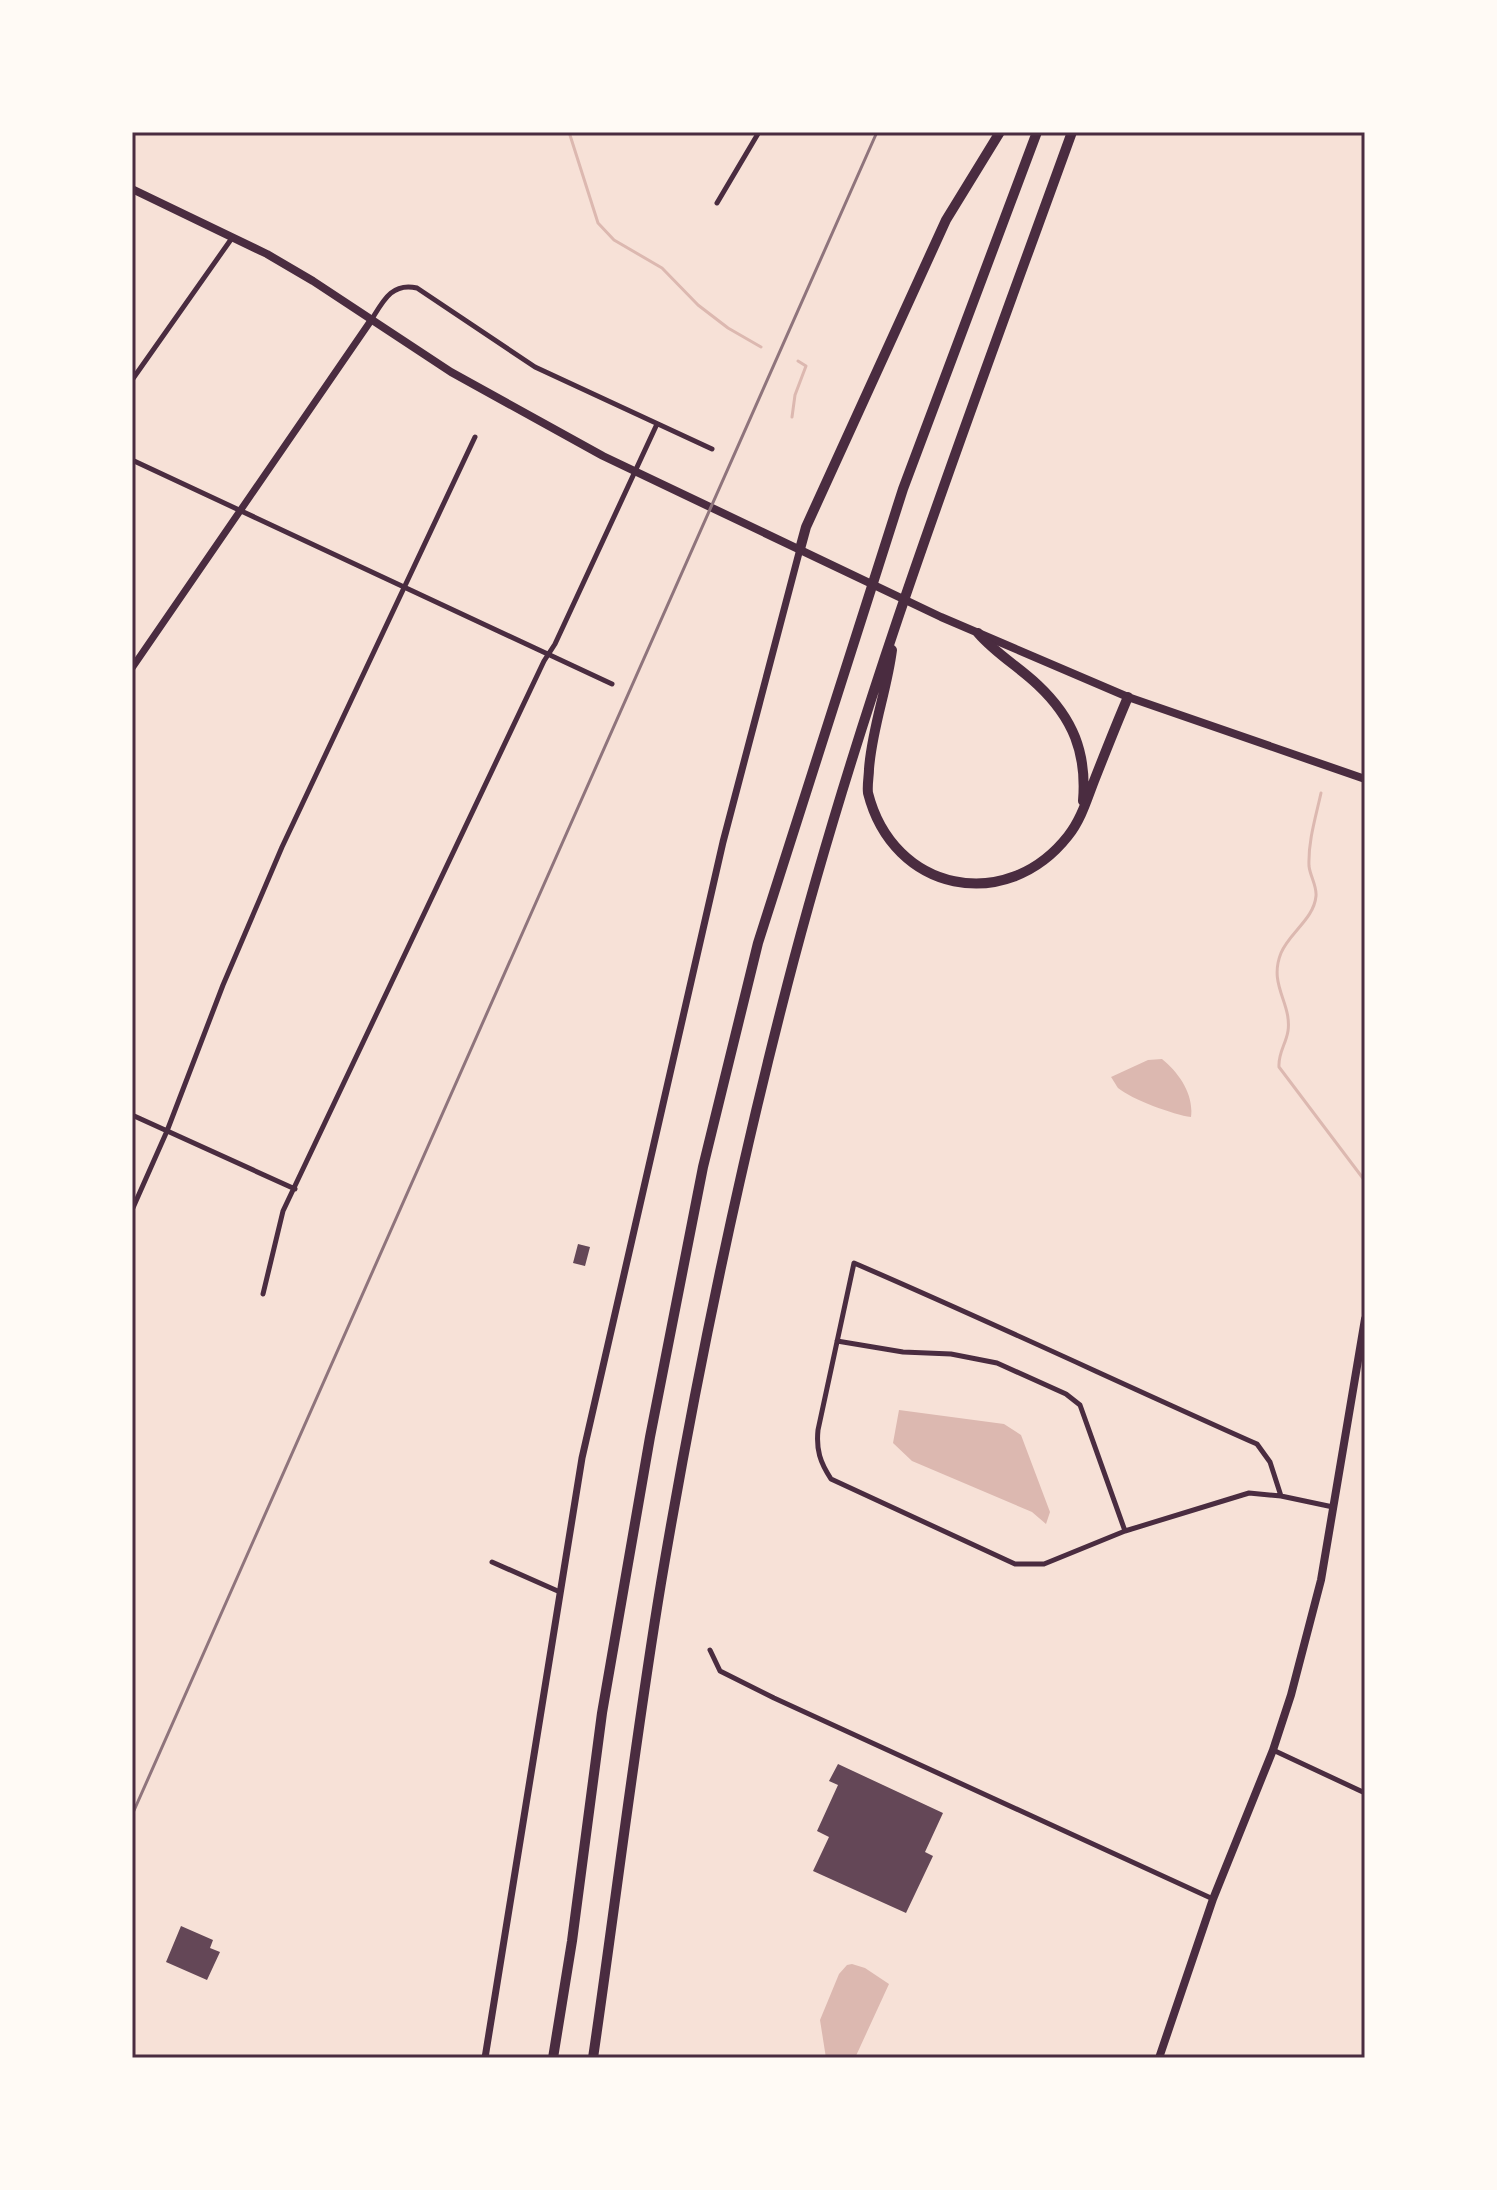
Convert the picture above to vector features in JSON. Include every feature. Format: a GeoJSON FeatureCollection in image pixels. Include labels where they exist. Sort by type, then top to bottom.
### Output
{"type":"FeatureCollection","features":[{"type":"Feature","properties":{"kind":"highway"},"geometry":{"type":"LineString","coordinates":[[800,549],[806,527],[946,220],[1000,132]]}},
{"type":"Feature","properties":{"kind":"highway"},"geometry":{"type":"LineString","coordinates":[[553,2058],[602,1713],[650,1437],[703,1167],[758,943],[903,489],[1037,132]]}},
{"type":"Feature","properties":{"kind":"highway"},"geometry":{"type":"LineString","coordinates":[[593,2058],[657,1606],[721,1256],[786,987],[823,853],[895,626],[1072,132]]}},
{"type":"Feature","properties":{"kind":"highway"},"geometry":{"type":"LineString","coordinates":[[895,626],[888,678],[871,740],[868,791],[879,820],[896,849],[919,869],[950,881],[984,884],[1017,875],[1039,865],[1069,835],[1082,812],[1128,697]]}},
{"type":"Feature","properties":{"kind":"highway"},"geometry":{"type":"LineString","coordinates":[[978,633],[994,651],[1039,685],[1074,729],[1082,757],[1082,812]]}},
{"type":"Feature","properties":{"kind":"main road"},"geometry":{"type":"LineString","coordinates":[[132,189],[232,237],[313,281],[451,372],[603,456],[941,617],[1128,697],[1365,779]]}},
{"type":"Feature","properties":{"kind":"main road"},"geometry":{"type":"LineString","coordinates":[[1159,2058],[1213,1899],[1273,1750],[1291,1695],[1321,1580],[1365,1319]]}},
{"type":"Feature","properties":{"kind":"street"},"geometry":{"type":"LineString","coordinates":[[717,203],[759,132]]}},
{"type":"Feature","properties":{"kind":"street"},"geometry":{"type":"LineString","coordinates":[[132,380],[232,237]]}},
{"type":"Feature","properties":{"kind":"street"},"geometry":{"type":"LineString","coordinates":[[132,668],[389,293],[404,287],[417,288],[535,367],[712,449]]}},
{"type":"Feature","properties":{"kind":"street"},"geometry":{"type":"LineString","coordinates":[[263,1294],[283,1211],[657,424]]}},
{"type":"Feature","properties":{"kind":"street"},"geometry":{"type":"LineString","coordinates":[[132,1210],[282,847],[475,437]]}},
{"type":"Feature","properties":{"kind":"street"},"geometry":{"type":"LineString","coordinates":[[132,460],[612,684]]}},
{"type":"Feature","properties":{"kind":"street"},"geometry":{"type":"LineString","coordinates":[[485,2058],[582,1458],[723,842],[800,549]]}},
{"type":"Feature","properties":{"kind":"street"},"geometry":{"type":"LineString","coordinates":[[132,1115],[295,1189]]}},
{"type":"Feature","properties":{"kind":"street"},"geometry":{"type":"LineString","coordinates":[[1281,1496],[1270,1462],[1257,1444],[854,1263],[818,1430],[817,1448],[821,1463],[831,1479],[1015,1564],[1044,1564],[1125,1531],[1249,1493],[1333,1507]]}},
{"type":"Feature","properties":{"kind":"street"},"geometry":{"type":"LineString","coordinates":[[837,1341],[903,1352],[951,1354],[997,1363],[1066,1394],[1080,1405],[1125,1531]]}},
{"type":"Feature","properties":{"kind":"street"},"geometry":{"type":"LineString","coordinates":[[492,1562],[560,1592]]}},
{"type":"Feature","properties":{"kind":"street"},"geometry":{"type":"LineString","coordinates":[[710,1650],[720,1671],[774,1698],[1213,1899]]}},
{"type":"Feature","properties":{"kind":"street"},"geometry":{"type":"LineString","coordinates":[[1273,1750],[1365,1793]]}},
{"type":"Feature","properties":{"kind":"shaded area"},"geometry":{"type":"Polygon","coordinates":[[[1162,1059],[1184,1085],[1190,1100],[1191,1117],[1132,1097],[1118,1088],[1111,1077],[1148,1060],[1162,1059]]]}},
{"type":"Feature","properties":{"kind":"shaded area"},"geometry":{"type":"Polygon","coordinates":[[[899,1410],[1004,1424],[1021,1435],[1050,1512],[1046,1524],[1032,1512],[912,1461],[893,1443],[899,1410]]]}},
{"type":"Feature","properties":{"kind":"shaded area"},"geometry":{"type":"Polygon","coordinates":[[[852,1964],[865,1968],[889,1984],[855,2058],[826,2058],[820,2020],[839,1974],[852,1964]]]}},
{"type":"Feature","properties":{"kind":"building"},"geometry":{"type":"Polygon","coordinates":[[[578,1244],[590,1247],[585,1266],[573,1263],[578,1244]]]}},
{"type":"Feature","properties":{"kind":"building"},"geometry":{"type":"Polygon","coordinates":[[[838,1764],[943,1813],[925,1852],[933,1856],[906,1913],[813,1871],[829,1837],[817,1831],[838,1785],[829,1781],[838,1764]]]}},
{"type":"Feature","properties":{"kind":"building"},"geometry":{"type":"Polygon","coordinates":[[[181,1926],[213,1940],[210,1948],[220,1952],[207,1980],[166,1962],[181,1926]]]}},
{"type":"Feature","properties":{"kind":"waterway"},"geometry":{"type":"LineString","coordinates":[[569,132],[598,223],[614,240],[662,268],[698,305],[728,328],[761,347]]}},
{"type":"Feature","properties":{"kind":"waterway"},"geometry":{"type":"LineString","coordinates":[[792,417],[795,395],[806,366],[798,361]]}},
{"type":"Feature","properties":{"kind":"waterway"},"geometry":{"type":"LineString","coordinates":[[1321,793],[1309,857],[1316,892],[1314,904],[1285,946],[1278,964],[1277,975],[1288,1021],[1279,1067],[1365,1181]]}},
{"type":"Feature","properties":{"kind":"railway"},"geometry":{"type":"LineString","coordinates":[[132,1815],[877,132]]}}]}
